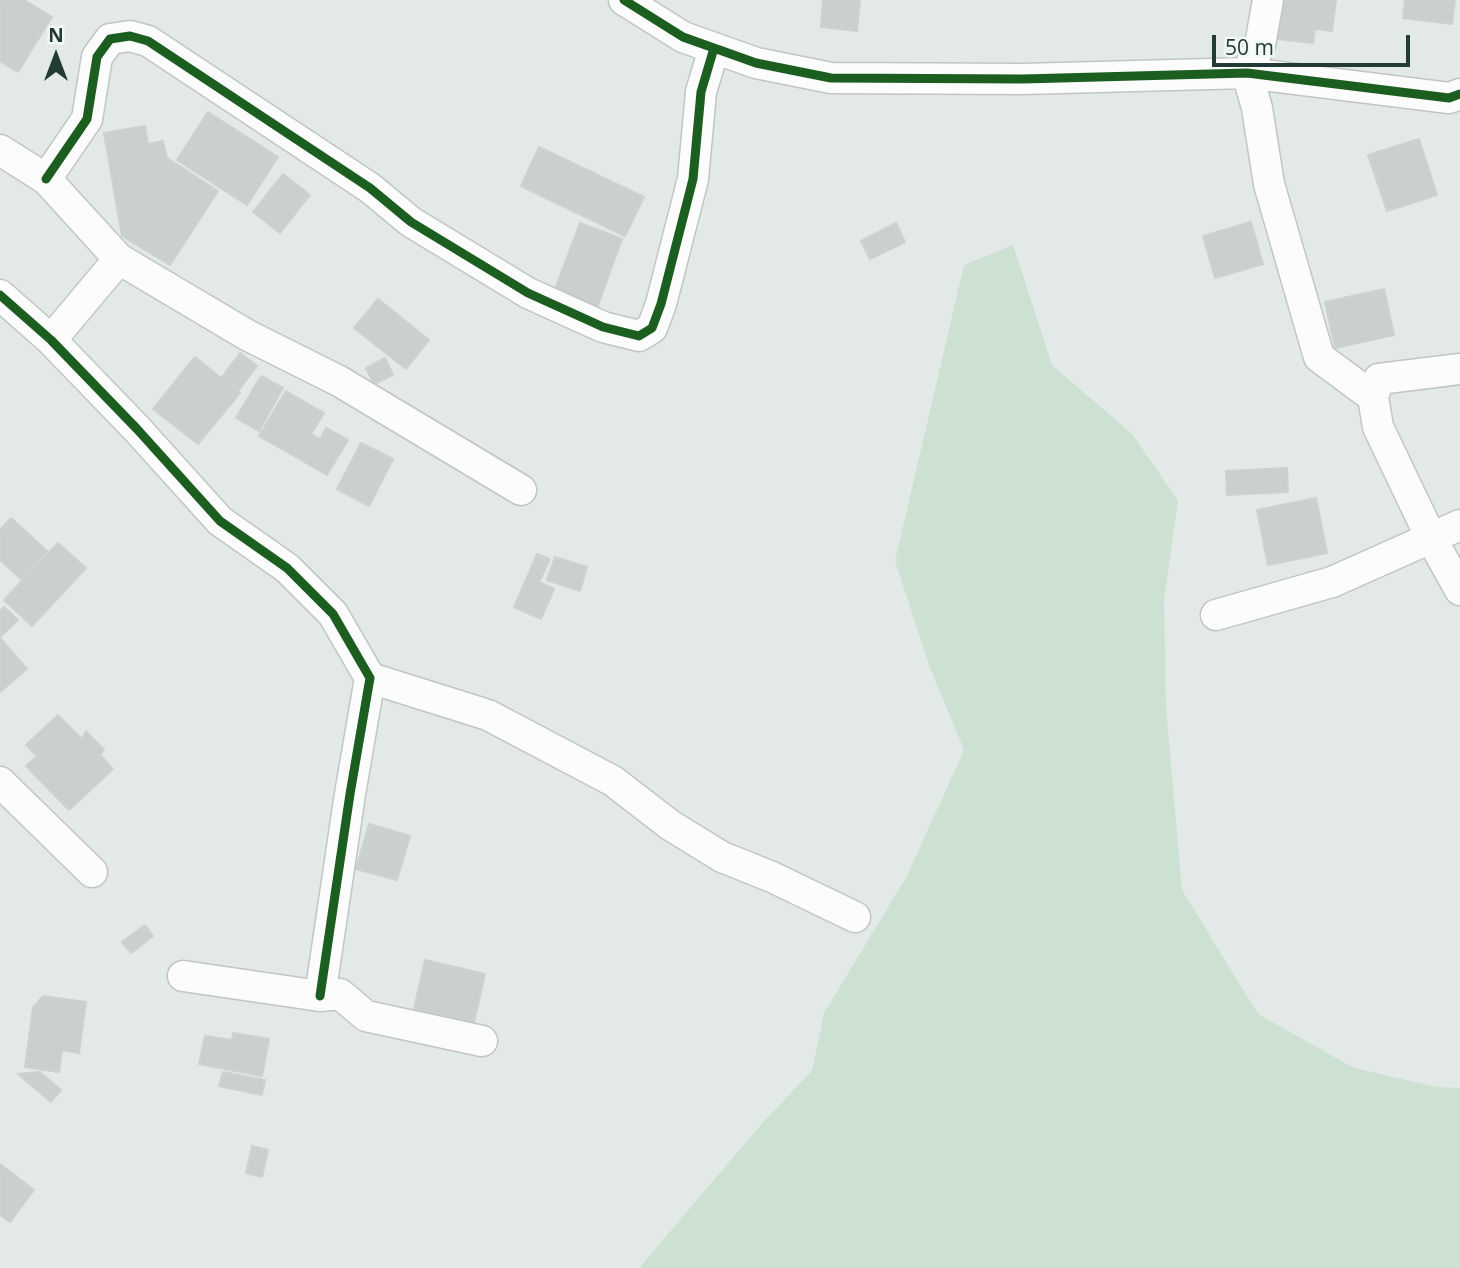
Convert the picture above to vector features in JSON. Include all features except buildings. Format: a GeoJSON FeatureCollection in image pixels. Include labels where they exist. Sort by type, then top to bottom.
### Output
{"type":"FeatureCollection","features":[{"type":"Feature","properties":{"kind":"street"},"geometry":{"type":"LineString","coordinates":[[624,0],[683,37],[756,63],[831,78],[1023,79],[1247,73],[1449,97],[1460,94]]}},
{"type":"Feature","properties":{"kind":"street"},"geometry":{"type":"LineString","coordinates":[[1268,0],[1260,45],[1247,73],[1257,108],[1269,184],[1319,358],[1373,397]]}},
{"type":"Feature","properties":{"kind":"street"},"geometry":{"type":"LineString","coordinates":[[46,179],[87,119],[97,57],[110,39],[130,36],[148,41],[370,188],[411,222],[528,293],[603,327],[639,336],[652,328],[662,304],[694,179],[701,92],[714,48]]}},
{"type":"Feature","properties":{"kind":"street"},"geometry":{"type":"LineString","coordinates":[[0,150],[46,179],[119,259],[247,335],[339,382],[521,490]]}},
{"type":"Feature","properties":{"kind":"street"},"geometry":{"type":"LineString","coordinates":[[51,340],[119,259]]}},
{"type":"Feature","properties":{"kind":"street"},"geometry":{"type":"LineString","coordinates":[[0,295],[51,340],[137,429],[220,521],[287,569],[333,614],[370,678],[320,996]]}},
{"type":"Feature","properties":{"kind":"street"},"geometry":{"type":"LineString","coordinates":[[1460,369],[1379,379],[1373,397],[1378,426],[1431,538],[1460,590]]}},
{"type":"Feature","properties":{"kind":"street"},"geometry":{"type":"LineString","coordinates":[[1216,615],[1332,582],[1460,525]]}},
{"type":"Feature","properties":{"kind":"street"},"geometry":{"type":"LineString","coordinates":[[370,678],[488,715],[613,781],[670,825],[722,857],[772,877],[855,917]]}},
{"type":"Feature","properties":{"kind":"street"},"geometry":{"type":"LineString","coordinates":[[0,782],[92,872]]}},
{"type":"Feature","properties":{"kind":"street"},"geometry":{"type":"LineString","coordinates":[[184,976],[320,996],[340,994],[366,1016],[482,1041]]}},
{"type":"Feature","properties":{"kind":"green space"},"geometry":{"type":"Polygon","coordinates":[[[1013,245],[1052,365],[1133,435],[1178,501],[1164,600],[1166,707],[1182,890],[1258,1014],[1354,1068],[1437,1087],[1460,1088],[1460,1268],[639,1268],[764,1121],[812,1071],[824,1013],[907,876],[964,750],[929,665],[895,561],[964,265],[1013,245]]]}},
{"type":"Feature","properties":{"kind":"cycle path"},"geometry":{"type":"LineString","coordinates":[[624,0],[683,37],[756,63],[831,78],[1023,79],[1247,73],[1449,98],[1460,94]]}},
{"type":"Feature","properties":{"kind":"cycle path"},"geometry":{"type":"LineString","coordinates":[[46,179],[87,119],[97,57],[110,39],[130,36],[148,41],[370,188],[411,222],[528,293],[603,327],[639,336],[652,328],[661,304],[693,179],[701,92],[714,48]]}},
{"type":"Feature","properties":{"kind":"cycle path"},"geometry":{"type":"LineString","coordinates":[[0,295],[51,340],[137,429],[220,521],[287,568],[333,614],[370,678],[320,996]]}}]}
